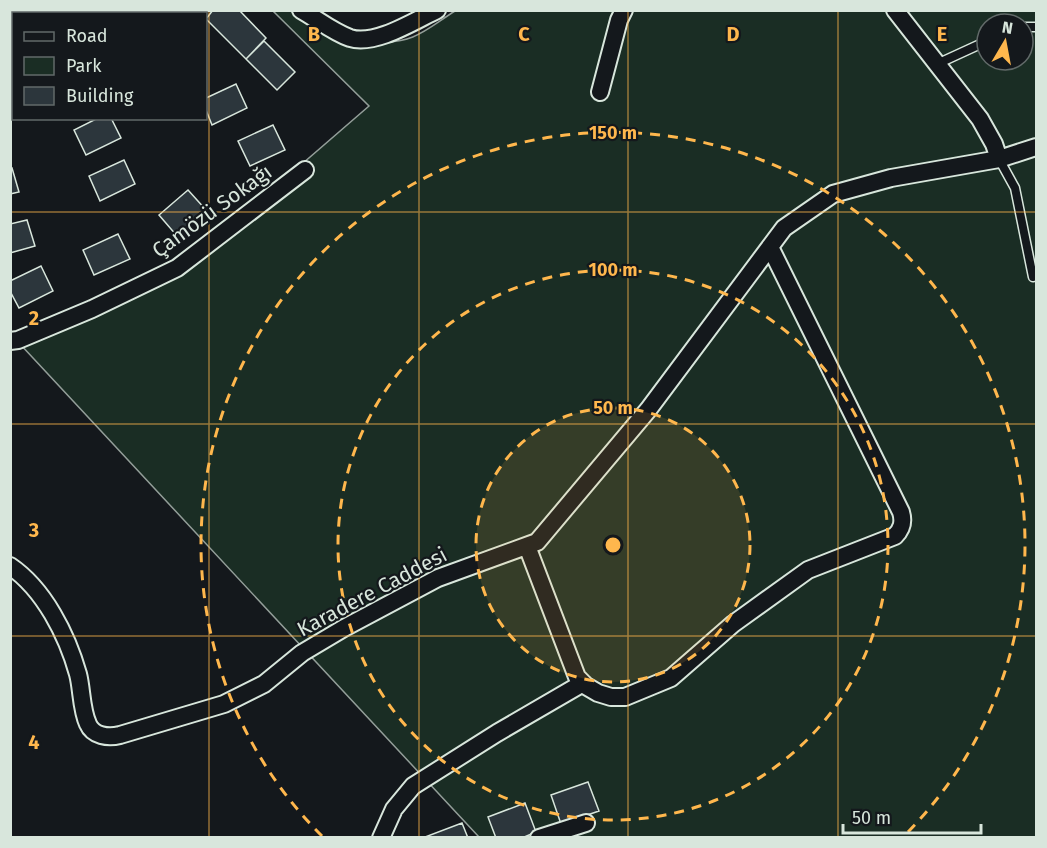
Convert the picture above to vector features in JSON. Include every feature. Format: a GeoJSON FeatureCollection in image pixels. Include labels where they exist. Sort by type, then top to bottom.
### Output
{"type":"FeatureCollection","features":[{"type":"Feature","properties":{"kind":"street"},"geometry":{"type":"LineString","coordinates":[[301,10],[347,37],[360,40],[377,38],[437,10]]}},
{"type":"Feature","properties":{"kind":"street"},"geometry":{"type":"LineString","coordinates":[[600,92],[619,20],[624,10]]}},
{"type":"Feature","properties":{"kind":"street"},"geometry":{"type":"LineString","coordinates":[[895,10],[980,119],[994,144],[999,159]]}},
{"type":"Feature","properties":{"kind":"street","name":"Karadere Caddesi"},"geometry":{"type":"LineString","coordinates":[[10,566],[24,575],[59,625],[78,673],[88,724],[98,734],[113,737],[224,704],[264,684],[302,653],[344,628],[438,578],[537,542],[648,410],[784,228],[833,194],[891,178],[999,159],[1036,147]]}},
{"type":"Feature","properties":{"kind":"street","name":"Çamözü Sokağı"},"geometry":{"type":"LineString","coordinates":[[10,341],[18,340],[92,309],[177,268],[305,170]]}},
{"type":"Feature","properties":{"kind":"street"},"geometry":{"type":"LineString","coordinates":[[527,546],[577,677],[598,693],[611,697],[625,697],[671,678],[733,624],[808,570],[895,536],[902,528],[901,512],[770,247]]}},
{"type":"Feature","properties":{"kind":"street"},"geometry":{"type":"LineString","coordinates":[[381,837],[394,809],[413,786],[497,733],[583,683]]}},
{"type":"Feature","properties":{"kind":"street"},"geometry":{"type":"LineString","coordinates":[[539,837],[586,823]]}},
{"type":"Feature","properties":{"kind":"lane"},"geometry":{"type":"LineString","coordinates":[[937,64],[975,47]]}},
{"type":"Feature","properties":{"kind":"lane"},"geometry":{"type":"LineString","coordinates":[[999,159],[1015,188],[1033,277]]}},
{"type":"Feature","properties":{"kind":"green space"},"geometry":{"type":"Polygon","coordinates":[[[273,11],[305,11],[378,41],[390,42],[420,34],[455,11],[1036,11],[1036,837],[479,837],[20,344],[162,285],[369,106],[273,11]]]}},
{"type":"Feature","properties":{"kind":"building"},"geometry":{"type":"Polygon","coordinates":[[[48,10],[73,10],[70,12],[48,12],[48,10]]]}},
{"type":"Feature","properties":{"kind":"building"},"geometry":{"type":"Polygon","coordinates":[[[161,10],[162,12],[142,12],[161,10]]]}},
{"type":"Feature","properties":{"kind":"building"},"geometry":{"type":"Polygon","coordinates":[[[213,10],[239,10],[266,38],[246,59],[207,18],[213,10]]]}},
{"type":"Feature","properties":{"kind":"building"},"geometry":{"type":"Polygon","coordinates":[[[264,41],[295,72],[277,90],[246,59],[264,41]]]}},
{"type":"Feature","properties":{"kind":"building"},"geometry":{"type":"Polygon","coordinates":[[[236,84],[247,108],[212,125],[207,112],[207,98],[236,84]]]}},
{"type":"Feature","properties":{"kind":"building"},"geometry":{"type":"Polygon","coordinates":[[[94,120],[112,120],[121,138],[86,155],[74,130],[94,120]]]}},
{"type":"Feature","properties":{"kind":"building"},"geometry":{"type":"Polygon","coordinates":[[[273,125],[285,150],[250,166],[238,141],[273,125]]]}},
{"type":"Feature","properties":{"kind":"building"},"geometry":{"type":"Polygon","coordinates":[[[124,160],[135,184],[100,201],[89,176],[124,160]]]}},
{"type":"Feature","properties":{"kind":"building"},"geometry":{"type":"Polygon","coordinates":[[[12,168],[19,192],[10,194],[10,169],[12,168]]]}},
{"type":"Feature","properties":{"kind":"building"},"geometry":{"type":"Polygon","coordinates":[[[188,190],[206,210],[177,236],[159,215],[188,190]]]}},
{"type":"Feature","properties":{"kind":"building"},"geometry":{"type":"Polygon","coordinates":[[[27,220],[35,246],[10,253],[10,224],[27,220]]]}},
{"type":"Feature","properties":{"kind":"building"},"geometry":{"type":"Polygon","coordinates":[[[118,234],[130,259],[94,275],[83,250],[118,234]]]}},
{"type":"Feature","properties":{"kind":"building"},"geometry":{"type":"Polygon","coordinates":[[[41,266],[53,291],[19,308],[10,291],[10,281],[41,266]]]}},
{"type":"Feature","properties":{"kind":"building"},"geometry":{"type":"Polygon","coordinates":[[[588,782],[599,811],[561,824],[551,795],[588,782]]]}},
{"type":"Feature","properties":{"kind":"building"},"geometry":{"type":"Polygon","coordinates":[[[525,803],[536,832],[522,838],[496,838],[488,817],[525,803]]]}},
{"type":"Feature","properties":{"kind":"building"},"geometry":{"type":"Polygon","coordinates":[[[462,823],[468,838],[425,837],[462,823]]]}}]}
